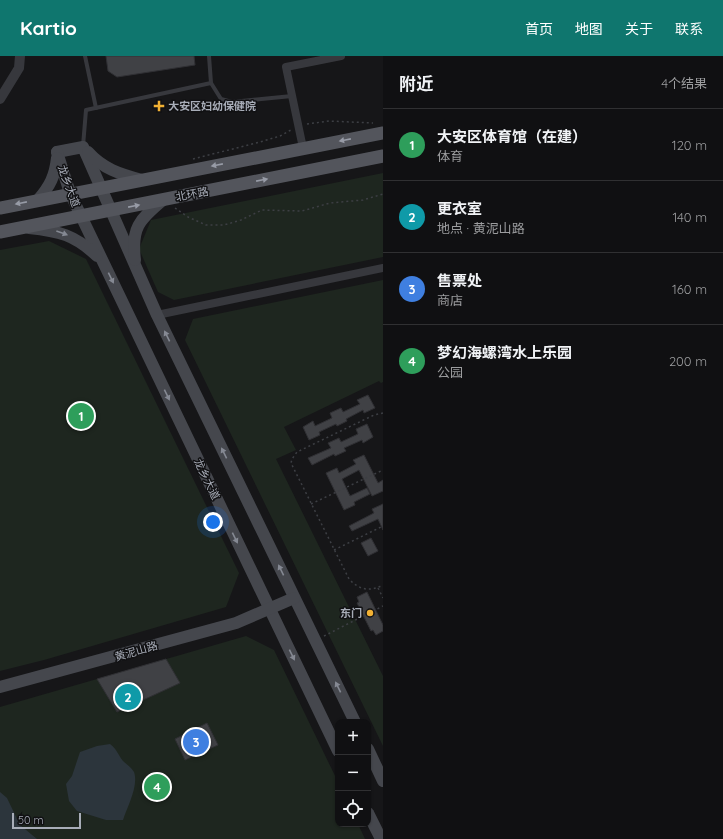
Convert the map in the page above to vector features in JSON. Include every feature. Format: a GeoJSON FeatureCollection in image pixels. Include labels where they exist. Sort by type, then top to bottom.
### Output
{"type":"FeatureCollection","features":[{"type":"Feature","properties":{"kind":"main road"},"geometry":{"type":"LineString","coordinates":[[0,208],[303,148],[380,128]]}},
{"type":"Feature","properties":{"kind":"main road","name":"龙乡大道"},"geometry":{"type":"LineString","coordinates":[[83,147],[57,152],[70,194],[335,745]]}},
{"type":"Feature","properties":{"kind":"main road"},"geometry":{"type":"LineString","coordinates":[[83,147],[98,163],[118,174],[142,180]]}},
{"type":"Feature","properties":{"kind":"main road"},"geometry":{"type":"LineString","coordinates":[[83,147],[136,271],[354,719]]}},
{"type":"Feature","properties":{"kind":"main road"},"geometry":{"type":"LineString","coordinates":[[38,200],[49,188],[56,173],[57,152]]}},
{"type":"Feature","properties":{"kind":"main road","name":"北环路"},"geometry":{"type":"LineString","coordinates":[[0,232],[383,156]]}},
{"type":"Feature","properties":{"kind":"main road"},"geometry":{"type":"LineString","coordinates":[[136,271],[134,251],[135,231],[146,214],[163,200]]}},
{"type":"Feature","properties":{"kind":"main road"},"geometry":{"type":"LineString","coordinates":[[24,228],[55,231],[73,237],[86,246],[104,263]]}},
{"type":"Feature","properties":{"kind":"main road","name":"黄泥山路"},"geometry":{"type":"LineString","coordinates":[[0,687],[236,623],[270,610],[294,598]]}},
{"type":"Feature","properties":{"kind":"main road"},"geometry":{"type":"LineString","coordinates":[[371,755],[383,781]]}},
{"type":"Feature","properties":{"kind":"main road"},"geometry":{"type":"LineString","coordinates":[[371,819],[381,839]]}},
{"type":"Feature","properties":{"kind":"street"},"geometry":{"type":"LineString","coordinates":[[0,99],[19,68],[20,56]]}},
{"type":"Feature","properties":{"kind":"street"},"geometry":{"type":"LineString","coordinates":[[303,148],[286,67],[341,56]]}},
{"type":"Feature","properties":{"kind":"street"},"geometry":{"type":"LineString","coordinates":[[157,315],[383,268]]}},
{"type":"Feature","properties":{"kind":"lane"},"geometry":{"type":"LineString","coordinates":[[85,56],[96,108]]}},
{"type":"Feature","properties":{"kind":"lane"},"geometry":{"type":"LineString","coordinates":[[209,56],[211,83],[221,99],[227,101],[292,96]]}},
{"type":"Feature","properties":{"kind":"lane"},"geometry":{"type":"LineString","coordinates":[[83,147],[86,110],[211,83]]}},
{"type":"Feature","properties":{"kind":"path"},"geometry":{"type":"LineString","coordinates":[[181,172],[186,163],[196,157],[280,136],[299,126],[329,121],[380,128]]}},
{"type":"Feature","properties":{"kind":"path"},"geometry":{"type":"LineString","coordinates":[[163,200],[188,217],[206,225],[224,225],[240,220],[262,210],[302,211],[330,202],[363,200],[383,194]]}},
{"type":"Feature","properties":{"kind":"path"},"geometry":{"type":"LineString","coordinates":[[383,413],[374,415],[297,452],[292,459],[292,466],[352,583],[358,588],[368,590],[378,588],[383,585]]}},
{"type":"Feature","properties":{"kind":"path"},"geometry":{"type":"LineString","coordinates":[[311,504],[383,470]]}},
{"type":"Feature","properties":{"kind":"path"},"geometry":{"type":"LineString","coordinates":[[334,550],[383,526]]}},
{"type":"Feature","properties":{"kind":"path"},"geometry":{"type":"LineString","coordinates":[[378,588],[383,598]]}},
{"type":"Feature","properties":{"kind":"path"},"geometry":{"type":"LineString","coordinates":[[316,641],[383,606]]}},
{"type":"Feature","properties":{"kind":"shaded area"},"geometry":{"type":"Polygon","coordinates":[[[383,173],[383,257],[174,300],[158,292],[139,249],[151,220],[383,173]]]}},
{"type":"Feature","properties":{"kind":"shaded area"},"geometry":{"type":"Polygon","coordinates":[[[49,241],[86,259],[239,573],[226,607],[44,660],[0,671],[0,250],[49,241]]]}},
{"type":"Feature","properties":{"kind":"shaded area"},"geometry":{"type":"Polygon","coordinates":[[[383,280],[383,382],[381,383],[379,381],[284,427],[296,450],[276,459],[383,676],[383,746],[185,340],[193,319],[383,280]]]}},
{"type":"Feature","properties":{"kind":"shaded area"},"geometry":{"type":"Polygon","coordinates":[[[246,636],[274,650],[335,776],[335,827],[359,827],[365,839],[0,839],[0,707],[246,636]]]}},
{"type":"Feature","properties":{"kind":"shaded area"},"geometry":{"type":"Polygon","coordinates":[[[110,744],[134,772],[134,790],[123,820],[106,820],[77,811],[69,801],[66,784],[72,776],[80,752],[97,746],[110,744]]]}},
{"type":"Feature","properties":{"kind":"shaded area"},"geometry":{"type":"Polygon","coordinates":[[[0,792],[7,798],[20,825],[37,839],[0,839],[0,792]]]}},
{"type":"Feature","properties":{"kind":"building"},"geometry":{"type":"Polygon","coordinates":[[[106,56],[194,56],[195,65],[117,77],[108,71],[106,56]]]}},
{"type":"Feature","properties":{"kind":"building"},"geometry":{"type":"Polygon","coordinates":[[[368,395],[375,408],[364,413],[363,410],[346,419],[347,421],[337,426],[336,424],[319,432],[320,435],[309,440],[303,427],[313,421],[315,426],[332,418],[330,413],[341,408],[343,412],[360,404],[357,400],[368,395]]]}},
{"type":"Feature","properties":{"kind":"building"},"geometry":{"type":"Polygon","coordinates":[[[367,424],[373,437],[363,443],[362,440],[344,448],[346,451],[335,456],[334,454],[312,465],[308,458],[331,448],[328,443],[339,438],[341,442],[358,434],[356,429],[367,424]]]}},
{"type":"Feature","properties":{"kind":"building"},"geometry":{"type":"Polygon","coordinates":[[[364,455],[378,483],[383,480],[383,491],[372,496],[359,470],[342,479],[350,496],[367,488],[370,494],[354,502],[355,505],[344,510],[326,473],[337,468],[339,473],[356,464],[353,460],[364,455]]]}},
{"type":"Feature","properties":{"kind":"building"},"geometry":{"type":"Polygon","coordinates":[[[383,504],[383,530],[378,519],[352,531],[349,526],[374,513],[372,509],[383,504]]]}},
{"type":"Feature","properties":{"kind":"building"},"geometry":{"type":"Polygon","coordinates":[[[371,538],[378,551],[368,556],[361,543],[371,538]]]}},
{"type":"Feature","properties":{"kind":"building","name":"东门"},"geometry":{"type":"Polygon","coordinates":[[[367,592],[383,625],[383,631],[376,635],[373,630],[371,631],[357,603],[359,602],[357,597],[367,592]]]}},
{"type":"Feature","properties":{"kind":"building"},"geometry":{"type":"Polygon","coordinates":[[[166,659],[180,683],[117,712],[97,679],[166,659]]]}},
{"type":"Feature","properties":{"kind":"building"},"geometry":{"type":"Polygon","coordinates":[[[207,723],[218,745],[185,760],[175,739],[207,723]]]}},
{"type":"Feature","properties":{"kind":"place","name":"大安区妇幼保健院"},"geometry":{"type":"Point","coordinates":[159,106]}},
{"type":"Feature","properties":{"kind":"place","name":"大安区体育馆（在建）"},"geometry":{"type":"Point","coordinates":[81,416]}},
{"type":"Feature","properties":{"kind":"place","name":"东门"},"geometry":{"type":"Point","coordinates":[370,613]}},
{"type":"Feature","properties":{"kind":"place","name":"更衣室"},"geometry":{"type":"Point","coordinates":[128,697]}},
{"type":"Feature","properties":{"kind":"place","name":"售票处"},"geometry":{"type":"Point","coordinates":[196,742]}},
{"type":"Feature","properties":{"kind":"place","name":"梦幻海螺湾水上乐园"},"geometry":{"type":"Point","coordinates":[157,787]}}]}
